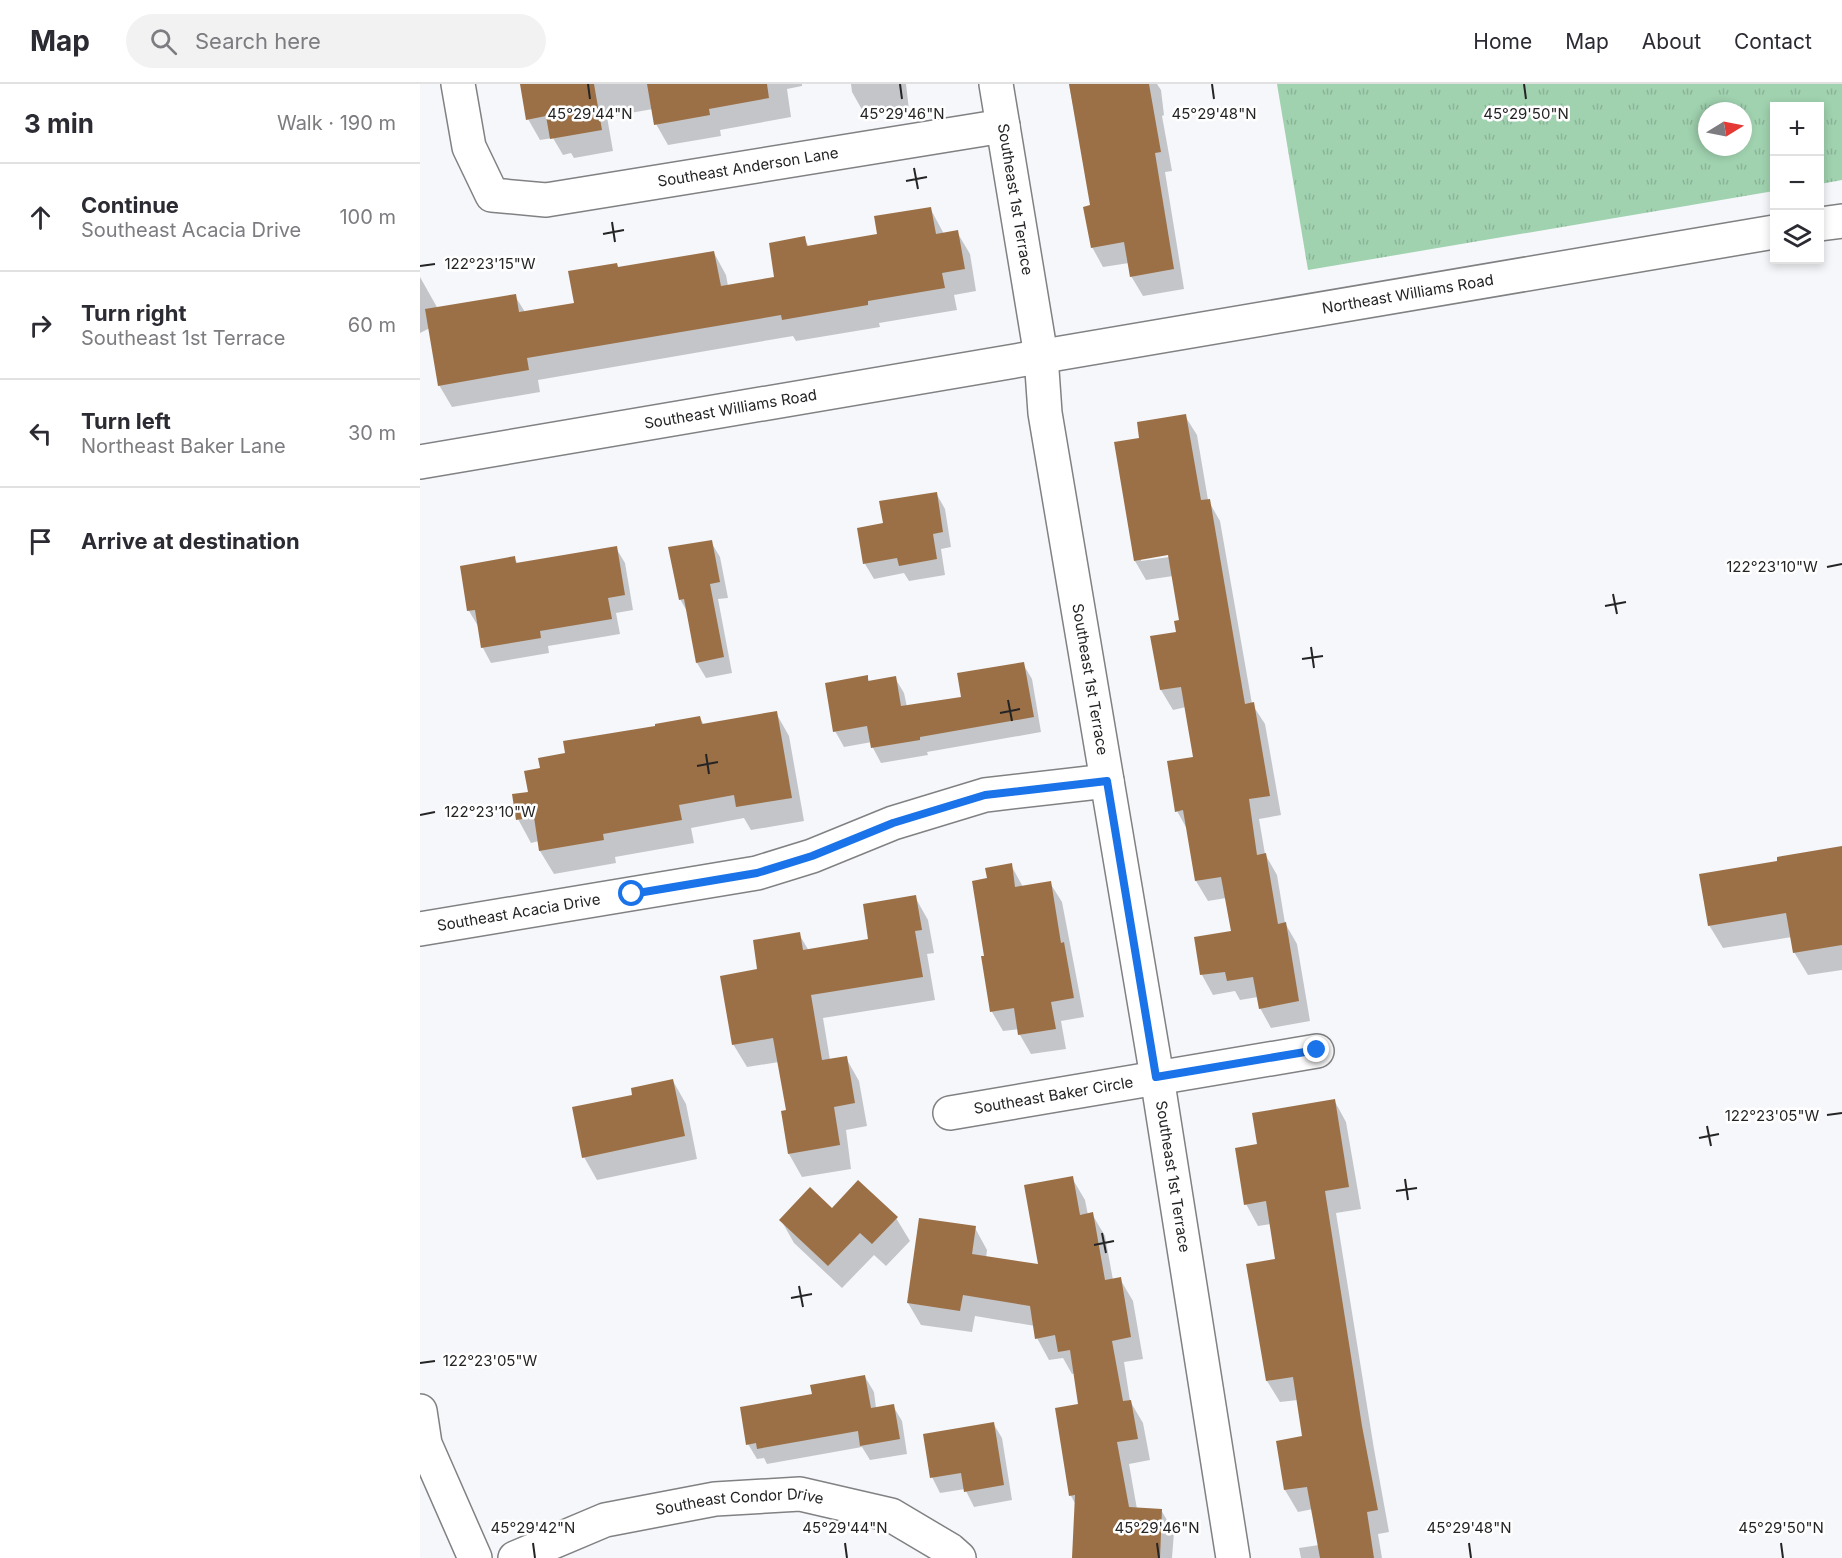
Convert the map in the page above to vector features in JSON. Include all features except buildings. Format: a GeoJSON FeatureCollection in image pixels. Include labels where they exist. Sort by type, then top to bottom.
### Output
{"type":"FeatureCollection","features":[{"type":"Feature","properties":{"kind":"street","name":"Southeast Anderson Lane"},"geometry":{"type":"LineString","coordinates":[[458,84],[469,147],[492,195],[546,200],[1003,126]]}},
{"type":"Feature","properties":{"kind":"street","name":"Southeast 1st Terrace"},"geometry":{"type":"LineString","coordinates":[[996,84],[1041,356],[1045,413],[1156,1077],[1233,1558]]}},
{"type":"Feature","properties":{"kind":"street"},"geometry":{"type":"LineString","coordinates":[[1824,223],[1842,221]]}},
{"type":"Feature","properties":{"kind":"street","name":"Northeast Williams Road"},"geometry":{"type":"LineString","coordinates":[[1041,356],[1770,233]]}},
{"type":"Feature","properties":{"kind":"street","name":"Southeast Williams Road"},"geometry":{"type":"LineString","coordinates":[[420,462],[1041,356]]}},
{"type":"Feature","properties":{"kind":"street","name":"Southeast Acacia Drive"},"geometry":{"type":"LineString","coordinates":[[420,929],[757,873],[812,856],[893,823],[985,795],[1107,781]]}},
{"type":"Feature","properties":{"kind":"street","name":"Southeast Baker Circle"},"geometry":{"type":"LineString","coordinates":[[950,1113],[1317,1050]]}},
{"type":"Feature","properties":{"kind":"street"},"geometry":{"type":"LineString","coordinates":[[420,1411],[425,1444],[475,1558]]}},
{"type":"Feature","properties":{"kind":"street","name":"Southeast Condor Drive"},"geometry":{"type":"LineString","coordinates":[[515,1558],[605,1520],[716,1499],[800,1494],[891,1515],[950,1550],[959,1558]]}},
{"type":"Feature","properties":{"kind":"green space"},"geometry":{"type":"Polygon","coordinates":[[[1277,84],[1842,84],[1842,180],[1824,183],[1824,102],[1770,102],[1770,192],[1308,270],[1277,84]]]}},
{"type":"Feature","properties":{"kind":"route"},"geometry":{"type":"LineString","coordinates":[[632,894],[757,873],[812,856],[893,823],[985,795],[1107,781],[1156,1077],[1317,1050]]}}]}
